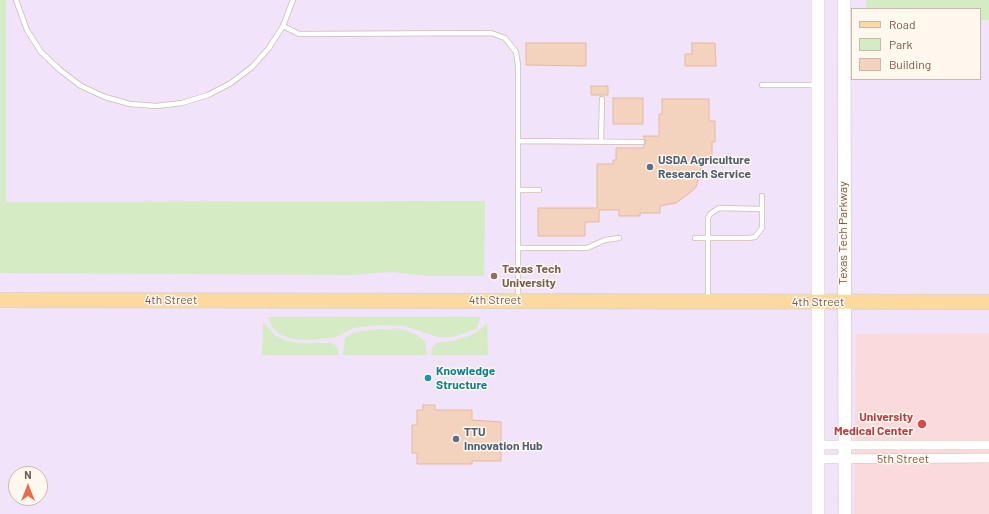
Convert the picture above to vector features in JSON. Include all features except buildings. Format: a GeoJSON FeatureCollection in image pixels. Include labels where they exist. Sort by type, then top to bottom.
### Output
{"type":"FeatureCollection","features":[{"type":"Feature","properties":{"kind":"main road"},"geometry":{"type":"LineString","coordinates":[[818,0],[818,514]]}},
{"type":"Feature","properties":{"kind":"main road","name":"Texas Tech Parkway"},"geometry":{"type":"LineString","coordinates":[[844,0],[843,302],[845,514]]}},
{"type":"Feature","properties":{"kind":"main road","name":"4th Street"},"geometry":{"type":"LineString","coordinates":[[0,300],[989,302]]}},
{"type":"Feature","properties":{"kind":"street","name":"5th Street"},"geometry":{"type":"LineString","coordinates":[[818,445],[989,445]]}},
{"type":"Feature","properties":{"kind":"street","name":"5th Street"},"geometry":{"type":"LineString","coordinates":[[818,459],[989,458]]}},
{"type":"Feature","properties":{"kind":"lane"},"geometry":{"type":"LineString","coordinates":[[16,0],[27,30],[41,52],[60,70],[87,89],[105,97],[130,104],[156,106],[182,103],[208,95],[231,83],[252,67],[270,48],[283,26],[293,0]]}},
{"type":"Feature","properties":{"kind":"lane"},"geometry":{"type":"LineString","coordinates":[[283,26],[299,34],[491,33],[505,38],[516,52],[518,65],[518,300]]}},
{"type":"Feature","properties":{"kind":"lane"},"geometry":{"type":"LineString","coordinates":[[762,85],[818,85]]}},
{"type":"Feature","properties":{"kind":"lane"},"geometry":{"type":"LineString","coordinates":[[601,142],[602,99]]}},
{"type":"Feature","properties":{"kind":"lane"},"geometry":{"type":"LineString","coordinates":[[518,141],[642,142]]}},
{"type":"Feature","properties":{"kind":"lane"},"geometry":{"type":"LineString","coordinates":[[519,190],[539,190]]}},
{"type":"Feature","properties":{"kind":"lane"},"geometry":{"type":"LineString","coordinates":[[694,238],[749,238],[755,236],[762,228],[762,196]]}},
{"type":"Feature","properties":{"kind":"lane"},"geometry":{"type":"LineString","coordinates":[[708,301],[708,218],[714,210],[719,208],[762,209]]}},
{"type":"Feature","properties":{"kind":"lane"},"geometry":{"type":"LineString","coordinates":[[518,248],[587,248],[605,240],[619,238]]}},
{"type":"Feature","properties":{"kind":"shaded area","name":"Texas Tech University"},"geometry":{"type":"Polygon","coordinates":[[[0,0],[989,0],[989,514],[0,514],[0,0]]]}},
{"type":"Feature","properties":{"kind":"shaded area","name":"University Medical Center"},"geometry":{"type":"Polygon","coordinates":[[[989,333],[989,514],[854,514],[856,334],[989,333]]]}},
{"type":"Feature","properties":{"kind":"green space"},"geometry":{"type":"Polygon","coordinates":[[[0,0],[6,0],[6,202],[485,201],[484,276],[430,276],[391,272],[353,275],[0,273],[0,0]]]}},
{"type":"Feature","properties":{"kind":"green space"},"geometry":{"type":"Polygon","coordinates":[[[866,0],[989,0],[989,20],[981,20],[981,8],[866,8],[866,0]]]}},
{"type":"Feature","properties":{"kind":"green space"},"geometry":{"type":"Polygon","coordinates":[[[268,317],[481,317],[476,329],[453,337],[438,337],[404,326],[380,325],[353,328],[336,337],[311,340],[292,339],[281,335],[272,327],[268,317]]]}},
{"type":"Feature","properties":{"kind":"green space"},"geometry":{"type":"Polygon","coordinates":[[[263,322],[275,335],[284,340],[298,343],[331,343],[337,346],[339,355],[262,355],[263,322]]]}},
{"type":"Feature","properties":{"kind":"green space"},"geometry":{"type":"Polygon","coordinates":[[[487,323],[488,355],[431,355],[432,348],[436,343],[453,341],[471,335],[487,323]]]}},
{"type":"Feature","properties":{"kind":"green space"},"geometry":{"type":"Polygon","coordinates":[[[380,329],[405,330],[417,335],[425,341],[427,355],[343,355],[345,338],[356,332],[380,329]]]}},
{"type":"Feature","properties":{"kind":"place","name":"USDA Agriculture Research Service"},"geometry":{"type":"Point","coordinates":[650,167]}},
{"type":"Feature","properties":{"kind":"place","name":"Texas Tech University"},"geometry":{"type":"Point","coordinates":[494,276]}},
{"type":"Feature","properties":{"kind":"place","name":"Knowledge Structure"},"geometry":{"type":"Point","coordinates":[428,378]}},
{"type":"Feature","properties":{"kind":"place","name":"University Medical Center"},"geometry":{"type":"Point","coordinates":[922,424]}},
{"type":"Feature","properties":{"kind":"place","name":"TTU Innovation Hub"},"geometry":{"type":"Point","coordinates":[456,439]}}]}
